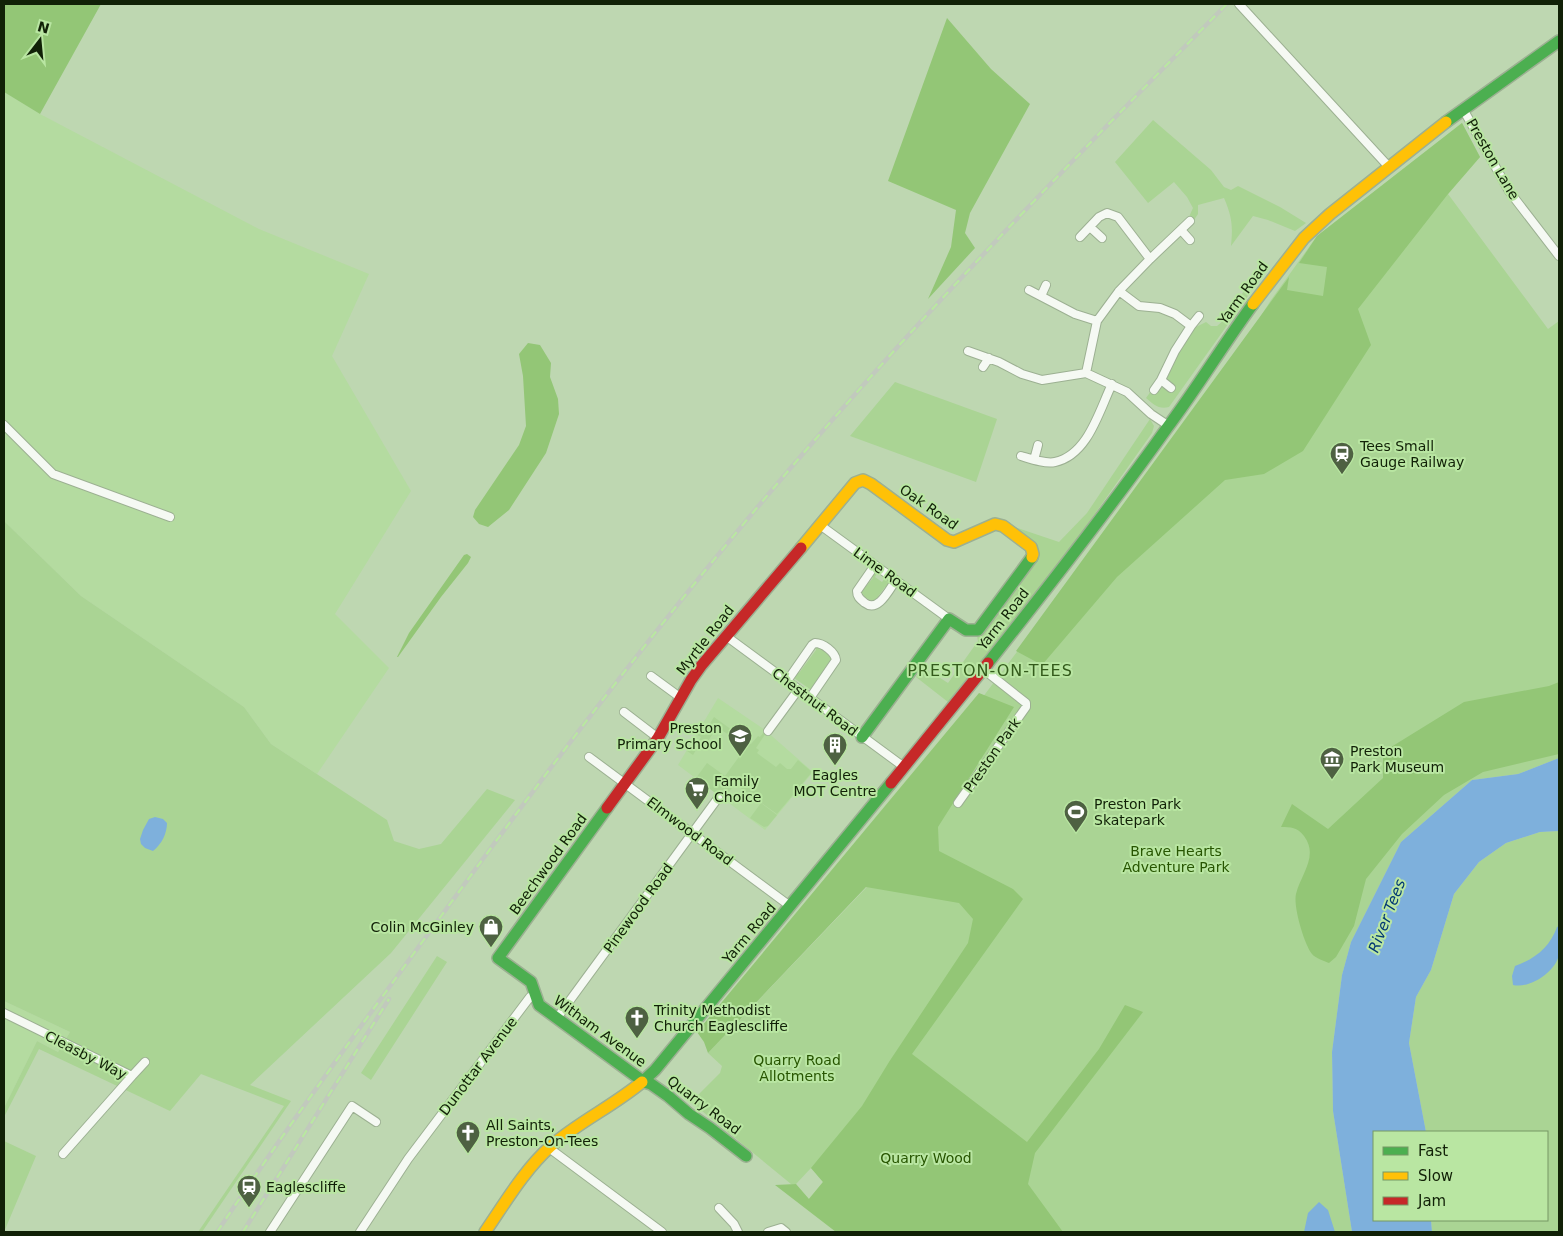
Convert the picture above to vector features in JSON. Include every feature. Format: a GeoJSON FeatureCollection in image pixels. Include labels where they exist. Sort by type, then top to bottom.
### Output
{"type":"FeatureCollection","features":[{"type":"Feature","properties":{"kind":"main road","name":"Yarm Road"},"geometry":{"type":"LineString","coordinates":[[485,1232],[523,1179],[549,1148],[579,1125],[624,1097],[644,1082],[655,1070],[904,767],[1099,522],[1169,426],[1269,282],[1304,238],[1330,214],[1463,109],[1559,41]]}},
{"type":"Feature","properties":{"kind":"main road","name":"Oak Road"},"geometry":{"type":"LineString","coordinates":[[820,525],[855,484],[862,480],[871,484],[947,540],[954,542],[999,524],[1031,547],[1032,557],[978,630],[967,631],[950,619]]}},
{"type":"Feature","properties":{"kind":"main road","name":"Myrtle Road"},"geometry":{"type":"LineString","coordinates":[[626,783],[658,738],[692,678],[820,525]]}},
{"type":"Feature","properties":{"kind":"main road"},"geometry":{"type":"LineString","coordinates":[[862,737],[950,619]]}},
{"type":"Feature","properties":{"kind":"main road","name":"Beechwood Road"},"geometry":{"type":"LineString","coordinates":[[502,961],[498,958],[626,783]]}},
{"type":"Feature","properties":{"kind":"main road","name":"Witham Avenue"},"geometry":{"type":"LineString","coordinates":[[502,961],[531,982],[539,1005],[644,1082]]}},
{"type":"Feature","properties":{"kind":"main road","name":"Quarry Road"},"geometry":{"type":"LineString","coordinates":[[644,1082],[651,1084],[668,1096],[746,1156]]}},
{"type":"Feature","properties":{"kind":"street"},"geometry":{"type":"LineString","coordinates":[[1239,4],[1389,167]]}},
{"type":"Feature","properties":{"kind":"street","name":"Preston Lane"},"geometry":{"type":"LineString","coordinates":[[1463,109],[1509,191],[1559,256]]}},
{"type":"Feature","properties":{"kind":"street"},"geometry":{"type":"LineString","coordinates":[[1080,237],[1099,217],[1107,213],[1118,217],[1150,259]]}},
{"type":"Feature","properties":{"kind":"street"},"geometry":{"type":"LineString","coordinates":[[1086,373],[1097,321],[1119,291],[1190,222]]}},
{"type":"Feature","properties":{"kind":"street"},"geometry":{"type":"LineString","coordinates":[[1090,227],[1102,238]]}},
{"type":"Feature","properties":{"kind":"street"},"geometry":{"type":"LineString","coordinates":[[1181,230],[1190,240]]}},
{"type":"Feature","properties":{"kind":"street"},"geometry":{"type":"LineString","coordinates":[[1041,296],[1046,285]]}},
{"type":"Feature","properties":{"kind":"street"},"geometry":{"type":"LineString","coordinates":[[1029,290],[1075,314],[1097,321]]}},
{"type":"Feature","properties":{"kind":"street"},"geometry":{"type":"LineString","coordinates":[[1119,291],[1139,306],[1160,308],[1175,314],[1191,326]]}},
{"type":"Feature","properties":{"kind":"street"},"geometry":{"type":"LineString","coordinates":[[1154,390],[1175,351],[1199,316]]}},
{"type":"Feature","properties":{"kind":"street"},"geometry":{"type":"LineString","coordinates":[[968,351],[1022,374],[1042,380],[1086,373],[1127,392],[1151,414],[1169,426]]}},
{"type":"Feature","properties":{"kind":"street"},"geometry":{"type":"LineString","coordinates":[[983,367],[988,358]]}},
{"type":"Feature","properties":{"kind":"street"},"geometry":{"type":"LineString","coordinates":[[1161,380],[1171,388]]}},
{"type":"Feature","properties":{"kind":"street"},"geometry":{"type":"LineString","coordinates":[[1021,456],[1053,463],[1070,457],[1091,429],[1112,384]]}},
{"type":"Feature","properties":{"kind":"street"},"geometry":{"type":"LineString","coordinates":[[4,425],[54,474],[170,517]]}},
{"type":"Feature","properties":{"kind":"street"},"geometry":{"type":"LineString","coordinates":[[1034,460],[1038,444]]}},
{"type":"Feature","properties":{"kind":"street","name":"Lime Road"},"geometry":{"type":"LineString","coordinates":[[820,525],[950,619]]}},
{"type":"Feature","properties":{"kind":"street"},"geometry":{"type":"LineString","coordinates":[[875,566],[856,591],[859,598],[869,606],[878,604],[896,580]]}},
{"type":"Feature","properties":{"kind":"street","name":"Chestnut Road"},"geometry":{"type":"LineString","coordinates":[[726,636],[904,767]]}},
{"type":"Feature","properties":{"kind":"street"},"geometry":{"type":"LineString","coordinates":[[787,681],[815,643],[821,644],[835,654],[836,660],[810,698]]}},
{"type":"Feature","properties":{"kind":"street","name":"Preston Park"},"geometry":{"type":"LineString","coordinates":[[958,803],[1026,707],[1026,703],[983,669]]}},
{"type":"Feature","properties":{"kind":"street"},"geometry":{"type":"LineString","coordinates":[[651,676],[681,698]]}},
{"type":"Feature","properties":{"kind":"street"},"geometry":{"type":"LineString","coordinates":[[768,731],[798,690]]}},
{"type":"Feature","properties":{"kind":"street"},"geometry":{"type":"LineString","coordinates":[[624,712],[658,738]]}},
{"type":"Feature","properties":{"kind":"street","name":"Elmwood Road"},"geometry":{"type":"LineString","coordinates":[[589,757],[790,906]]}},
{"type":"Feature","properties":{"kind":"street","name":"Pinewood Road"},"geometry":{"type":"LineString","coordinates":[[557,1018],[718,798]]}},
{"type":"Feature","properties":{"kind":"street","name":"Dunottar Avenue"},"geometry":{"type":"LineString","coordinates":[[360,1232],[408,1159],[530,997],[535,996]]}},
{"type":"Feature","properties":{"kind":"street","name":"Cleasby Way"},"geometry":{"type":"LineString","coordinates":[[4,1013],[132,1076],[63,1154]]}},
{"type":"Feature","properties":{"kind":"street"},"geometry":{"type":"LineString","coordinates":[[132,1076],[144,1062]]}},
{"type":"Feature","properties":{"kind":"street"},"geometry":{"type":"LineString","coordinates":[[270,1232],[352,1106],[376,1122]]}},
{"type":"Feature","properties":{"kind":"street"},"geometry":{"type":"LineString","coordinates":[[549,1148],[662,1232]]}},
{"type":"Feature","properties":{"kind":"street"},"geometry":{"type":"LineString","coordinates":[[719,1208],[734,1224],[738,1232]]}},
{"type":"Feature","properties":{"kind":"street"},"geometry":{"type":"LineString","coordinates":[[768,1232],[781,1228],[786,1232]]}},
{"type":"Feature","properties":{"kind":"shaded area"},"geometry":{"type":"Polygon","coordinates":[[[4,92],[40,114],[259,229],[369,274],[332,356],[411,491],[335,614],[389,668],[317,774],[271,744],[244,707],[81,596],[4,521],[4,92]]]}},
{"type":"Feature","properties":{"kind":"shaded area","name":"Preston Primary School"},"geometry":{"type":"Polygon","coordinates":[[[718,698],[765,730],[813,772],[765,830],[678,765],[718,698]]]}},
{"type":"Feature","properties":{"kind":"shaded area"},"geometry":{"type":"Polygon","coordinates":[[[4,1001],[70,1032],[58,1052],[37,1041],[4,1108],[4,1001]]]}},
{"type":"Feature","properties":{"kind":"green space"},"geometry":{"type":"Polygon","coordinates":[[[4,4],[101,4],[40,114],[4,92],[4,4]]]}},
{"type":"Feature","properties":{"kind":"green space"},"geometry":{"type":"Polygon","coordinates":[[[947,18],[991,69],[1030,104],[970,213],[965,233],[975,248],[928,299],[951,247],[956,210],[888,181],[947,18]]]}},
{"type":"Feature","properties":{"kind":"green space"},"geometry":{"type":"Polygon","coordinates":[[[1153,120],[1211,170],[1224,187],[1231,190],[1238,186],[1280,207],[1306,223],[1295,231],[1253,216],[1231,246],[1231,221],[1224,198],[1198,205],[1198,214],[1192,223],[1188,219],[1193,208],[1187,197],[1174,182],[1148,203],[1115,162],[1153,120]]]}},
{"type":"Feature","properties":{"kind":"green space"},"geometry":{"type":"Polygon","coordinates":[[[1462,123],[1480,157],[1448,194],[1548,329],[1559,321],[1559,758],[1518,774],[1472,780],[1401,842],[1351,942],[1342,975],[1332,1052],[1333,1111],[1352,1232],[845,1232],[807,1201],[823,1182],[811,1168],[796,1184],[791,1184],[691,1102],[720,1073],[722,1066],[708,1053],[866,888],[970,714],[1122,513],[1236,355],[1271,300],[1317,236],[1462,123]]]}},
{"type":"Feature","properties":{"kind":"green space"},"geometry":{"type":"Polygon","coordinates":[[[1462,123],[1480,157],[1448,194],[1358,309],[1371,345],[1303,451],[1264,474],[1225,480],[1117,577],[1042,665],[1016,651],[1289,277],[1287,290],[1323,296],[1327,267],[1299,263],[1317,236],[1462,123]]]}},
{"type":"Feature","properties":{"kind":"green space"},"geometry":{"type":"Polygon","coordinates":[[[1244,291],[1248,296],[1169,407],[1159,407],[1146,398],[1151,391],[1156,394],[1160,388],[1171,392],[1175,388],[1169,383],[1167,378],[1181,346],[1194,328],[1206,322],[1211,326],[1217,326],[1224,320],[1244,291]]]}},
{"type":"Feature","properties":{"kind":"green space"},"geometry":{"type":"Polygon","coordinates":[[[528,343],[540,345],[551,363],[550,377],[558,399],[559,414],[546,453],[509,510],[488,527],[479,524],[473,517],[475,510],[519,445],[526,426],[523,376],[519,354],[528,343]]]}},
{"type":"Feature","properties":{"kind":"green space"},"geometry":{"type":"Polygon","coordinates":[[[895,382],[997,419],[976,482],[850,436],[895,382]]]}},
{"type":"Feature","properties":{"kind":"green space"},"geometry":{"type":"Polygon","coordinates":[[[1150,419],[1154,426],[1152,433],[1063,559],[948,702],[916,677],[923,667],[948,683],[978,641],[977,636],[1001,609],[1000,605],[1008,594],[1015,590],[1036,563],[1035,558],[1006,524],[1059,542],[1087,513],[1150,419]]]}},
{"type":"Feature","properties":{"kind":"green space"},"geometry":{"type":"Polygon","coordinates":[[[4,521],[81,596],[244,707],[271,744],[387,820],[394,841],[419,849],[441,844],[487,789],[515,800],[391,953],[250,1085],[291,1101],[202,1232],[198,1232],[284,1106],[201,1074],[170,1111],[39,1049],[4,1117],[4,1108],[37,1041],[58,1052],[70,1032],[4,1001],[4,521]]]}},
{"type":"Feature","properties":{"kind":"green space"},"geometry":{"type":"Polygon","coordinates":[[[467,554],[471,557],[468,563],[397,657],[409,633],[464,555],[467,554]]]}},
{"type":"Feature","properties":{"kind":"green space"},"geometry":{"type":"Polygon","coordinates":[[[878,572],[875,577],[882,582],[886,577],[891,581],[889,587],[885,587],[874,602],[866,598],[861,592],[873,578],[871,574],[878,572]]]}},
{"type":"Feature","properties":{"kind":"green space"},"geometry":{"type":"Polygon","coordinates":[[[816,647],[819,647],[833,657],[814,684],[815,688],[811,690],[794,678],[795,674],[799,673],[816,650],[816,647]]]}},
{"type":"Feature","properties":{"kind":"green space"},"geometry":{"type":"Polygon","coordinates":[[[1559,682],[1559,754],[1483,772],[1444,795],[1402,834],[1366,879],[1354,926],[1336,957],[1329,963],[1313,955],[1303,934],[1295,900],[1298,887],[1308,865],[1310,851],[1308,843],[1304,836],[1296,829],[1281,827],[1292,804],[1328,829],[1383,778],[1383,752],[1464,702],[1549,686],[1559,682]]]}},
{"type":"Feature","properties":{"kind":"green space","name":"Quarry Wood"},"geometry":{"type":"Polygon","coordinates":[[[979,693],[1014,707],[938,827],[939,851],[1013,889],[1023,899],[912,1054],[1027,1142],[1099,1049],[1125,1005],[1143,1012],[1035,1153],[1028,1184],[1063,1232],[836,1232],[775,1185],[796,1184],[809,1199],[823,1182],[811,1168],[862,1106],[968,943],[973,919],[959,903],[866,887],[708,1053],[704,1042],[697,1032],[979,693]]]}},
{"type":"Feature","properties":{"kind":"green space"},"geometry":{"type":"Polygon","coordinates":[[[714,717],[732,730],[729,735],[717,727],[707,743],[702,740],[693,755],[687,751],[690,745],[694,747],[701,737],[697,735],[702,727],[706,730],[714,717]]]}},
{"type":"Feature","properties":{"kind":"green space"},"geometry":{"type":"Polygon","coordinates":[[[764,732],[766,733],[756,748],[759,750],[757,753],[776,767],[780,763],[787,769],[791,769],[798,760],[812,772],[777,814],[735,784],[723,799],[696,778],[707,763],[725,776],[749,743],[751,744],[764,732]]]}},
{"type":"Feature","properties":{"kind":"green space"},"geometry":{"type":"Polygon","coordinates":[[[761,803],[777,815],[768,826],[764,827],[750,818],[761,803]]]}},
{"type":"Feature","properties":{"kind":"green space"},"geometry":{"type":"Polygon","coordinates":[[[1559,831],[1559,1232],[1432,1232],[1431,1221],[1548,1221],[1548,1131],[1426,1131],[1409,1043],[1416,997],[1431,970],[1454,894],[1479,862],[1506,843],[1540,832],[1559,831]]]}},
{"type":"Feature","properties":{"kind":"green space"},"geometry":{"type":"Polygon","coordinates":[[[437,956],[447,962],[371,1080],[361,1073],[437,956]]]}},
{"type":"Feature","properties":{"kind":"green space"},"geometry":{"type":"Polygon","coordinates":[[[4,1141],[36,1156],[4,1232],[4,1141]]]}},
{"type":"Feature","properties":{"kind":"water","name":"River Tees"},"geometry":{"type":"Polygon","coordinates":[[[1559,758],[1559,831],[1540,832],[1506,843],[1479,862],[1454,894],[1431,970],[1416,997],[1409,1043],[1426,1131],[1373,1131],[1373,1221],[1431,1221],[1432,1232],[1352,1232],[1333,1111],[1332,1052],[1342,975],[1351,942],[1401,842],[1472,780],[1518,774],[1559,758]]]}},
{"type":"Feature","properties":{"kind":"water"},"geometry":{"type":"Polygon","coordinates":[[[155,817],[163,819],[167,823],[163,838],[153,851],[145,848],[141,844],[140,839],[149,819],[155,817]]]}},
{"type":"Feature","properties":{"kind":"water"},"geometry":{"type":"Polygon","coordinates":[[[1559,926],[1560,947],[1555,964],[1540,979],[1526,985],[1513,985],[1512,976],[1515,966],[1529,960],[1541,951],[1559,926]]]}},
{"type":"Feature","properties":{"kind":"water"},"geometry":{"type":"Polygon","coordinates":[[[1319,1202],[1328,1210],[1335,1232],[1304,1232],[1308,1213],[1319,1202]]]}},
{"type":"Feature","properties":{"kind":"railway"},"geometry":{"type":"LineString","coordinates":[[217,1232],[336,1061],[501,834],[634,659],[772,489],[869,378],[969,269],[1071,162],[1227,4]]}},
{"type":"Feature","properties":{"kind":"railway"},"geometry":{"type":"LineString","coordinates":[[243,1232],[389,999]]}},
{"type":"Feature","properties":{"kind":"traffic: fast"},"geometry":{"type":"LineString","coordinates":[[1446,122],[1559,41]]}},
{"type":"Feature","properties":{"kind":"traffic: fast"},"geometry":{"type":"LineString","coordinates":[[988,663],[1124,488],[1253,304]]}},
{"type":"Feature","properties":{"kind":"traffic: fast"},"geometry":{"type":"LineString","coordinates":[[862,737],[949,619],[966,630],[978,630],[1032,557]]}},
{"type":"Feature","properties":{"kind":"traffic: fast"},"geometry":{"type":"LineString","coordinates":[[642,1082],[655,1070],[891,783]]}},
{"type":"Feature","properties":{"kind":"traffic: fast"},"geometry":{"type":"LineString","coordinates":[[607,808],[498,958],[531,982],[539,1005],[644,1082],[651,1084],[668,1096],[746,1156]]}},
{"type":"Feature","properties":{"kind":"traffic: slow"},"geometry":{"type":"LineString","coordinates":[[1253,304],[1304,238],[1330,214],[1446,122]]}},
{"type":"Feature","properties":{"kind":"traffic: slow"},"geometry":{"type":"LineString","coordinates":[[801,548],[855,483],[863,480],[947,540],[954,542],[995,524],[1003,526],[1031,547],[1032,557]]}},
{"type":"Feature","properties":{"kind":"traffic: slow"},"geometry":{"type":"LineString","coordinates":[[485,1232],[541,1155],[573,1129],[642,1082]]}},
{"type":"Feature","properties":{"kind":"traffic: jam"},"geometry":{"type":"LineString","coordinates":[[607,808],[658,738],[701,666],[801,548]]}},
{"type":"Feature","properties":{"kind":"traffic: jam"},"geometry":{"type":"LineString","coordinates":[[891,783],[988,663]]}},
{"type":"Feature","properties":{"kind":"place","name":"Tees Small Gauge Railway"},"geometry":{"type":"Point","coordinates":[1342,475]}},
{"type":"Feature","properties":{"kind":"place","name":"Preston Primary School"},"geometry":{"type":"Point","coordinates":[740,757]}},
{"type":"Feature","properties":{"kind":"place","name":"Eagles MOT Centre"},"geometry":{"type":"Point","coordinates":[835,766]}},
{"type":"Feature","properties":{"kind":"place","name":"Preston Park Museum"},"geometry":{"type":"Point","coordinates":[1332,780]}},
{"type":"Feature","properties":{"kind":"place","name":"Family Choice"},"geometry":{"type":"Point","coordinates":[697,810]}},
{"type":"Feature","properties":{"kind":"place","name":"Preston Park Skatepark"},"geometry":{"type":"Point","coordinates":[1076,833]}},
{"type":"Feature","properties":{"kind":"place","name":"Colin McGinley"},"geometry":{"type":"Point","coordinates":[491,948]}},
{"type":"Feature","properties":{"kind":"place","name":"Trinity Methodist Church Eaglescliffe"},"geometry":{"type":"Point","coordinates":[637,1039]}},
{"type":"Feature","properties":{"kind":"place","name":"All Saints, Preston-On-Tees"},"geometry":{"type":"Point","coordinates":[468,1154]}},
{"type":"Feature","properties":{"kind":"place","name":"Eaglescliffe"},"geometry":{"type":"Point","coordinates":[249,1208]}},
{"type":"Feature","properties":{"kind":"district","name":"PRESTON-ON-TEES"},"geometry":{"type":"Point","coordinates":[990,670]}},
{"type":"Feature","properties":{"kind":"park label","name":"Brave Hearts Adventure Park"},"geometry":{"type":"Point","coordinates":[1176,860]}},
{"type":"Feature","properties":{"kind":"park label","name":"Quarry Road Allotments"},"geometry":{"type":"Point","coordinates":[797,1068]}}]}
